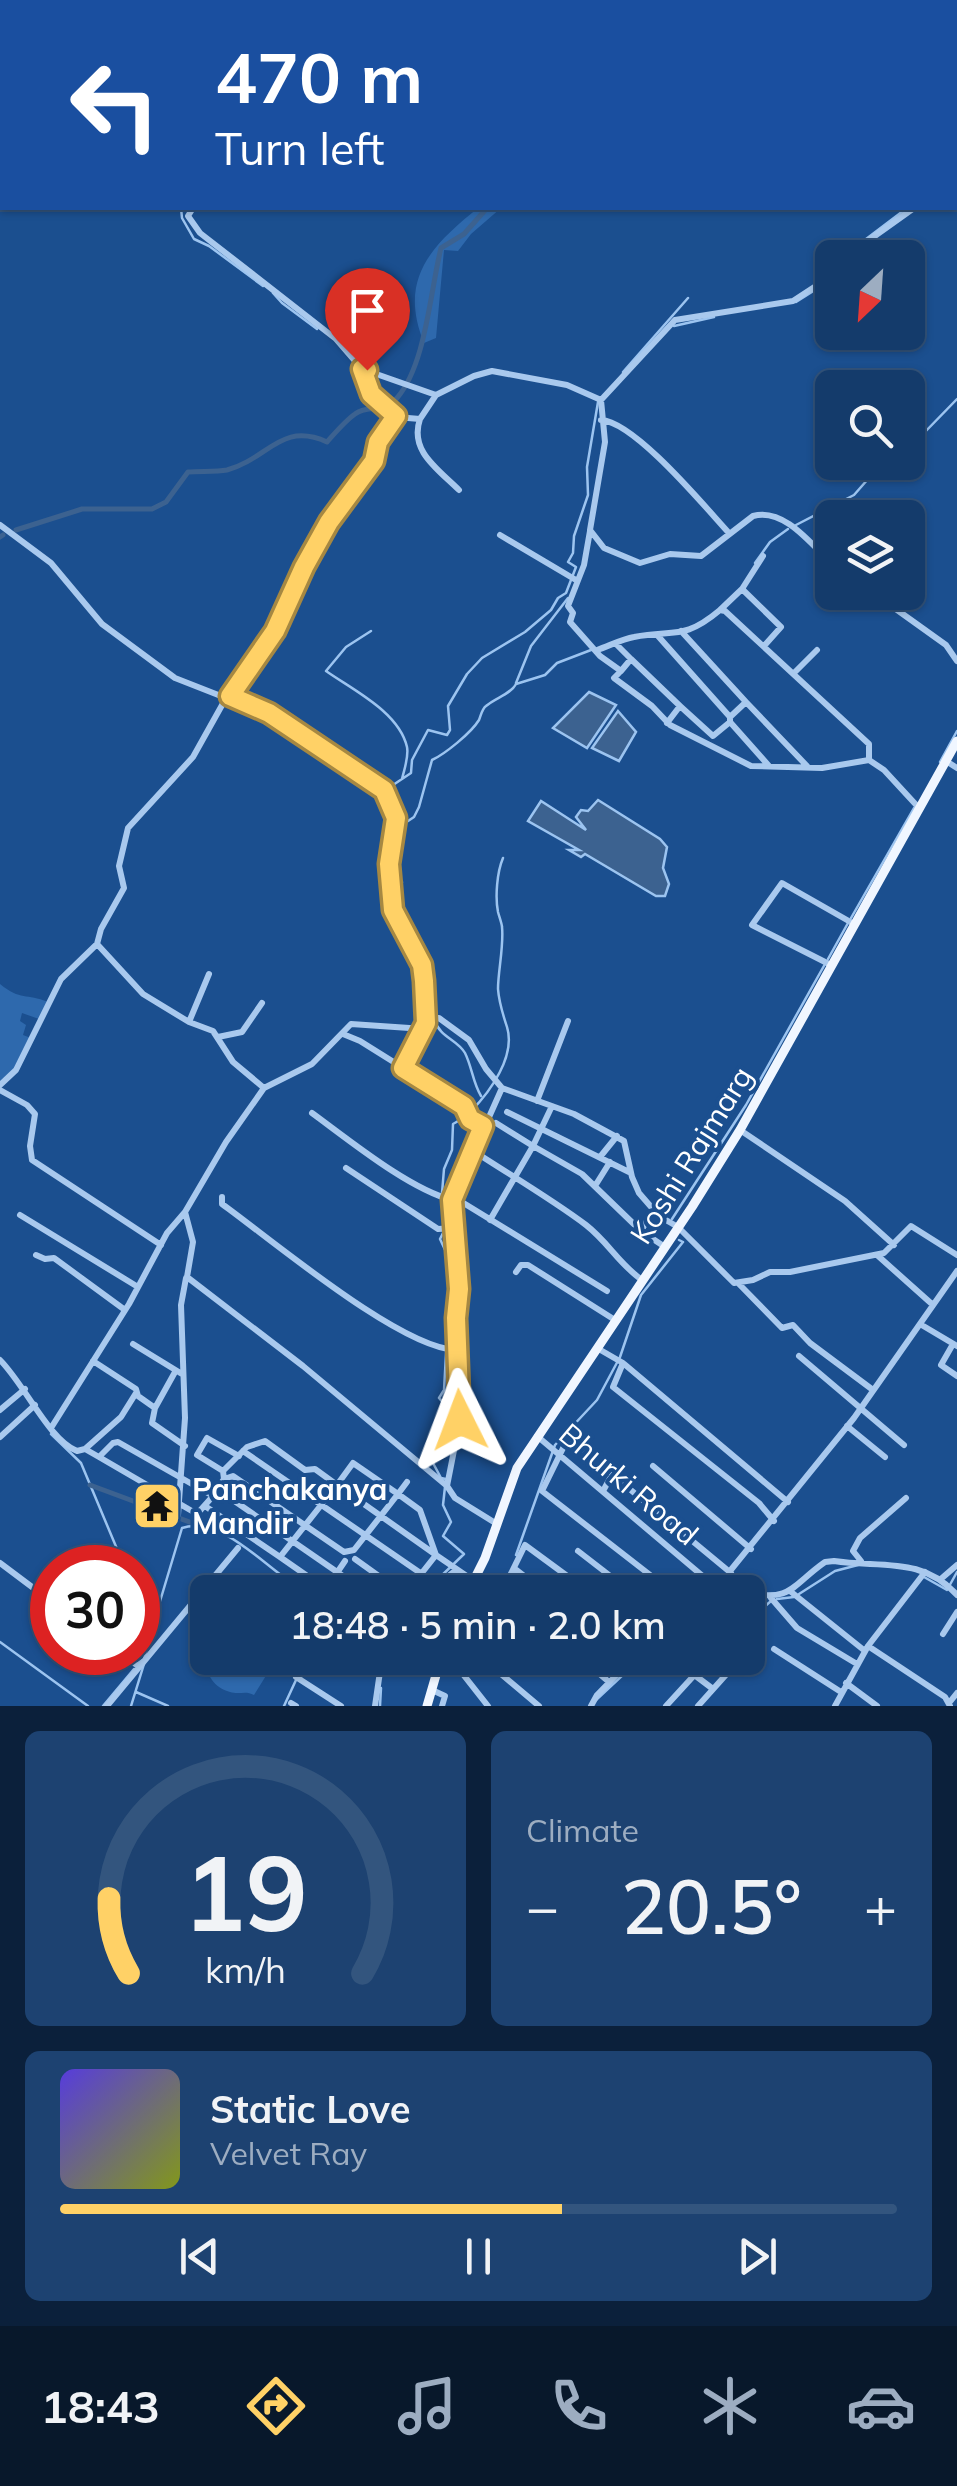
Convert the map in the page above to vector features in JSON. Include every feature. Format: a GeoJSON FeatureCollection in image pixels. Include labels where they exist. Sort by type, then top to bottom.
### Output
{"type":"FeatureCollection","features":[{"type":"Feature","properties":{"kind":"main road","name":"Koshi Rajmarg"},"geometry":{"type":"LineString","coordinates":[[477,1575],[517,1468],[740,1130],[957,741]]}},
{"type":"Feature","properties":{"kind":"main road"},"geometry":{"type":"LineString","coordinates":[[427,1706],[436,1675]]}},
{"type":"Feature","properties":{"kind":"street"},"geometry":{"type":"LineString","coordinates":[[191,210],[188,216],[200,232],[319,323],[362,369],[371,394],[396,416],[420,419]]}},
{"type":"Feature","properties":{"kind":"street"},"geometry":{"type":"LineString","coordinates":[[869,240],[911,210]]}},
{"type":"Feature","properties":{"kind":"street"},"geometry":{"type":"LineString","coordinates":[[621,671],[570,622],[573,613],[568,606],[574,579],[584,565],[605,442],[601,400],[675,320],[793,300],[815,286]]}},
{"type":"Feature","properties":{"kind":"street"},"geometry":{"type":"LineString","coordinates":[[362,369],[436,395]]}},
{"type":"Feature","properties":{"kind":"street"},"geometry":{"type":"LineString","coordinates":[[459,490],[420,450],[416,438],[420,419],[436,395],[474,376],[498,370],[567,385],[601,400]]}},
{"type":"Feature","properties":{"kind":"street"},"geometry":{"type":"LineString","coordinates":[[161,1245],[32,1160],[35,1114],[28,1105],[0,1090],[20,1062],[61,979],[97,944],[124,888],[119,866],[128,828],[193,757],[228,697],[275,631],[329,522],[374,461],[378,442],[396,416]]}},
{"type":"Feature","properties":{"kind":"street"},"geometry":{"type":"LineString","coordinates":[[601,420],[610,420],[648,449],[690,488],[729,534]]}},
{"type":"Feature","properties":{"kind":"street"},"geometry":{"type":"LineString","coordinates":[[590,530],[604,548],[640,563],[670,554],[701,556],[762,513],[778,516],[815,549]]}},
{"type":"Feature","properties":{"kind":"street"},"geometry":{"type":"LineString","coordinates":[[0,525],[51,563],[102,624],[175,678],[269,713],[384,790],[396,818],[389,864],[393,910],[422,965],[430,1022],[403,1068]]}},
{"type":"Feature","properties":{"kind":"street"},"geometry":{"type":"LineString","coordinates":[[500,535],[574,579]]}},
{"type":"Feature","properties":{"kind":"street"},"geometry":{"type":"LineString","coordinates":[[597,650],[632,637],[698,628],[742,589],[763,556]]}},
{"type":"Feature","properties":{"kind":"street"},"geometry":{"type":"LineString","coordinates":[[742,589],[781,627],[764,646]]}},
{"type":"Feature","properties":{"kind":"street"},"geometry":{"type":"LineString","coordinates":[[720,610],[869,744],[869,760]]}},
{"type":"Feature","properties":{"kind":"street"},"geometry":{"type":"LineString","coordinates":[[897,610],[946,645],[957,661]]}},
{"type":"Feature","properties":{"kind":"street"},"geometry":{"type":"LineString","coordinates":[[681,631],[808,768]]}},
{"type":"Feature","properties":{"kind":"street"},"geometry":{"type":"LineString","coordinates":[[658,636],[769,766]]}},
{"type":"Feature","properties":{"kind":"street"},"geometry":{"type":"LineString","coordinates":[[616,644],[713,736],[746,702]]}},
{"type":"Feature","properties":{"kind":"street"},"geometry":{"type":"LineString","coordinates":[[793,674],[816,650]]}},
{"type":"Feature","properties":{"kind":"street"},"geometry":{"type":"LineString","coordinates":[[632,660],[614,678],[652,706],[667,723],[695,740],[751,766],[808,768],[869,760],[920,808]]}},
{"type":"Feature","properties":{"kind":"street"},"geometry":{"type":"LineString","coordinates":[[667,723],[680,706]]}},
{"type":"Feature","properties":{"kind":"street"},"geometry":{"type":"LineString","coordinates":[[946,761],[957,768]]}},
{"type":"Feature","properties":{"kind":"street"},"geometry":{"type":"LineString","coordinates":[[832,965],[752,924],[782,882],[854,924]]}},
{"type":"Feature","properties":{"kind":"street"},"geometry":{"type":"LineString","coordinates":[[97,944],[143,994],[189,1022],[211,1030],[234,1062],[264,1088]]}},
{"type":"Feature","properties":{"kind":"street"},"geometry":{"type":"LineString","coordinates":[[189,1022],[209,974]]}},
{"type":"Feature","properties":{"kind":"street"},"geometry":{"type":"LineString","coordinates":[[218,1037],[242,1032],[262,1004]]}},
{"type":"Feature","properties":{"kind":"street"},"geometry":{"type":"LineString","coordinates":[[536,1101],[568,1021]]}},
{"type":"Feature","properties":{"kind":"street"},"geometry":{"type":"LineString","coordinates":[[51,1428],[161,1245],[264,1088],[312,1064],[355,1022],[430,1022],[469,1040],[502,1088],[588,1120],[624,1141],[632,1177]]}},
{"type":"Feature","properties":{"kind":"street"},"geometry":{"type":"LineString","coordinates":[[343,1034],[464,1106],[470,1119],[483,1126]]}},
{"type":"Feature","properties":{"kind":"street"},"geometry":{"type":"LineString","coordinates":[[445,1485],[460,1420],[449,1350],[459,1289],[448,1230],[449,1198],[502,1088]]}},
{"type":"Feature","properties":{"kind":"street"},"geometry":{"type":"LineString","coordinates":[[490,1220],[534,1146],[552,1106]]}},
{"type":"Feature","properties":{"kind":"street"},"geometry":{"type":"LineString","coordinates":[[507,1112],[628,1170],[653,1210],[678,1228],[782,1328],[793,1325],[873,1390]]}},
{"type":"Feature","properties":{"kind":"street"},"geometry":{"type":"LineString","coordinates":[[312,1113],[362,1149],[607,1291]]}},
{"type":"Feature","properties":{"kind":"street"},"geometry":{"type":"LineString","coordinates":[[496,1123],[582,1174],[641,1232],[664,1247]]}},
{"type":"Feature","properties":{"kind":"street"},"geometry":{"type":"LineString","coordinates":[[740,1130],[834,1193],[894,1245]]}},
{"type":"Feature","properties":{"kind":"street"},"geometry":{"type":"LineString","coordinates":[[600,1156],[616,1136]]}},
{"type":"Feature","properties":{"kind":"street"},"geometry":{"type":"LineString","coordinates":[[472,1150],[584,1223],[622,1266],[642,1280]]}},
{"type":"Feature","properties":{"kind":"street"},"geometry":{"type":"LineString","coordinates":[[594,1186],[610,1162]]}},
{"type":"Feature","properties":{"kind":"street"},"geometry":{"type":"LineString","coordinates":[[346,1168],[448,1230]]}},
{"type":"Feature","properties":{"kind":"street"},"geometry":{"type":"LineString","coordinates":[[222,1196],[222,1204],[388,1324],[449,1350]]}},
{"type":"Feature","properties":{"kind":"street"},"geometry":{"type":"LineString","coordinates":[[641,1232],[653,1210]]}},
{"type":"Feature","properties":{"kind":"street"},"geometry":{"type":"LineString","coordinates":[[178,1516],[185,1446],[178,1373],[181,1305],[193,1242],[185,1212]]}},
{"type":"Feature","properties":{"kind":"street"},"geometry":{"type":"LineString","coordinates":[[20,1215],[138,1287]]}},
{"type":"Feature","properties":{"kind":"street"},"geometry":{"type":"LineString","coordinates":[[738,1284],[770,1272],[790,1272],[877,1255],[894,1245],[912,1226],[957,1255]]}},
{"type":"Feature","properties":{"kind":"street"},"geometry":{"type":"LineString","coordinates":[[36,1254],[45,1259],[52,1257],[125,1310]]}},
{"type":"Feature","properties":{"kind":"street"},"geometry":{"type":"LineString","coordinates":[[877,1255],[933,1306]]}},
{"type":"Feature","properties":{"kind":"street"},"geometry":{"type":"LineString","coordinates":[[543,1274],[552,1258]]}},
{"type":"Feature","properties":{"kind":"street"},"geometry":{"type":"LineString","coordinates":[[516,1272],[524,1264],[615,1320]]}},
{"type":"Feature","properties":{"kind":"street"},"geometry":{"type":"LineString","coordinates":[[650,1575],[542,1492],[556,1449],[570,1437],[731,1573],[861,1408],[957,1271]]}},
{"type":"Feature","properties":{"kind":"street"},"geometry":{"type":"LineString","coordinates":[[186,1277],[416,1458],[455,1498],[496,1524]]}},
{"type":"Feature","properties":{"kind":"street"},"geometry":{"type":"LineString","coordinates":[[920,1324],[955,1345],[941,1364],[957,1376]]}},
{"type":"Feature","properties":{"kind":"street"},"geometry":{"type":"LineString","coordinates":[[133,1344],[178,1373]]}},
{"type":"Feature","properties":{"kind":"street"},"geometry":{"type":"LineString","coordinates":[[596,1347],[620,1361],[788,1502]]}},
{"type":"Feature","properties":{"kind":"street"},"geometry":{"type":"LineString","coordinates":[[799,1356],[904,1445]]}},
{"type":"Feature","properties":{"kind":"street"},"geometry":{"type":"LineString","coordinates":[[0,1360],[26,1389],[66,1447],[77,1451],[85,1449],[122,1417],[136,1393]]}},
{"type":"Feature","properties":{"kind":"street"},"geometry":{"type":"LineString","coordinates":[[93,1360],[130,1384],[155,1408]]}},
{"type":"Feature","properties":{"kind":"street"},"geometry":{"type":"LineString","coordinates":[[620,1361],[613,1387],[759,1503],[774,1522]]}},
{"type":"Feature","properties":{"kind":"street"},"geometry":{"type":"LineString","coordinates":[[178,1373],[155,1408],[152,1423],[185,1446]]}},
{"type":"Feature","properties":{"kind":"street"},"geometry":{"type":"LineString","coordinates":[[0,1410],[26,1389]]}},
{"type":"Feature","properties":{"kind":"street"},"geometry":{"type":"LineString","coordinates":[[0,1436],[34,1405]]}},
{"type":"Feature","properties":{"kind":"street"},"geometry":{"type":"LineString","coordinates":[[847,1426],[885,1457]]}},
{"type":"Feature","properties":{"kind":"street","name":"Bhurki Road"},"geometry":{"type":"LineString","coordinates":[[536,1435],[698,1575]]}},
{"type":"Feature","properties":{"kind":"street"},"geometry":{"type":"LineString","coordinates":[[344,1557],[305,1525],[196,1455],[207,1438],[241,1454],[421,1574],[436,1555]]}},
{"type":"Feature","properties":{"kind":"street"},"geometry":{"type":"LineString","coordinates":[[85,1449],[197,1514],[241,1454],[265,1441],[305,1470],[315,1469],[466,1575]]}},
{"type":"Feature","properties":{"kind":"street"},"geometry":{"type":"LineString","coordinates":[[100,1457],[118,1442],[215,1492],[341,1575]]}},
{"type":"Feature","properties":{"kind":"street"},"geometry":{"type":"LineString","coordinates":[[280,1557],[353,1464],[420,1510],[436,1555]]}},
{"type":"Feature","properties":{"kind":"street"},"geometry":{"type":"LineString","coordinates":[[652,1466],[751,1549]]}},
{"type":"Feature","properties":{"kind":"street"},"geometry":{"type":"LineString","coordinates":[[603,1491],[613,1473]]}},
{"type":"Feature","properties":{"kind":"street"},"geometry":{"type":"LineString","coordinates":[[344,1557],[354,1555],[406,1482]]}},
{"type":"Feature","properties":{"kind":"street"},"geometry":{"type":"LineString","coordinates":[[861,1562],[853,1550],[860,1538],[906,1498]]}},
{"type":"Feature","properties":{"kind":"street"},"geometry":{"type":"LineString","coordinates":[[205,1506],[305,1575]]}},
{"type":"Feature","properties":{"kind":"street"},"geometry":{"type":"LineString","coordinates":[[509,1575],[527,1545],[567,1575]]}},
{"type":"Feature","properties":{"kind":"street"},"geometry":{"type":"LineString","coordinates":[[160,1642],[238,1548]]}},
{"type":"Feature","properties":{"kind":"street"},"geometry":{"type":"LineString","coordinates":[[578,1551],[609,1575]]}},
{"type":"Feature","properties":{"kind":"street"},"geometry":{"type":"LineString","coordinates":[[354,1555],[380,1575]]}},
{"type":"Feature","properties":{"kind":"street"},"geometry":{"type":"LineString","coordinates":[[336,1575],[344,1557]]}},
{"type":"Feature","properties":{"kind":"street"},"geometry":{"type":"LineString","coordinates":[[765,1597],[790,1591],[826,1562],[909,1566],[943,1579],[955,1592]]}},
{"type":"Feature","properties":{"kind":"street"},"geometry":{"type":"LineString","coordinates":[[0,1563],[30,1586]]}},
{"type":"Feature","properties":{"kind":"street"},"geometry":{"type":"LineString","coordinates":[[943,1579],[957,1564]]}},
{"type":"Feature","properties":{"kind":"street"},"geometry":{"type":"LineString","coordinates":[[445,1575],[453,1568]]}},
{"type":"Feature","properties":{"kind":"street"},"geometry":{"type":"LineString","coordinates":[[514,1568],[523,1575]]}},
{"type":"Feature","properties":{"kind":"street"},"geometry":{"type":"LineString","coordinates":[[835,1706],[857,1664],[924,1572]]}},
{"type":"Feature","properties":{"kind":"street"},"geometry":{"type":"LineString","coordinates":[[790,1591],[949,1704],[957,1694]]}},
{"type":"Feature","properties":{"kind":"street"},"geometry":{"type":"LineString","coordinates":[[771,1598],[797,1628],[857,1664]]}},
{"type":"Feature","properties":{"kind":"street"},"geometry":{"type":"LineString","coordinates":[[943,1634],[957,1612]]}},
{"type":"Feature","properties":{"kind":"street"},"geometry":{"type":"LineString","coordinates":[[774,1649],[841,1692]]}},
{"type":"Feature","properties":{"kind":"street"},"geometry":{"type":"LineString","coordinates":[[107,1706],[132,1675]]}},
{"type":"Feature","properties":{"kind":"street"},"geometry":{"type":"LineString","coordinates":[[375,1706],[380,1675]]}},
{"type":"Feature","properties":{"kind":"street"},"geometry":{"type":"LineString","coordinates":[[464,1675],[488,1706]]}},
{"type":"Feature","properties":{"kind":"street"},"geometry":{"type":"LineString","coordinates":[[502,1675],[538,1706]]}},
{"type":"Feature","properties":{"kind":"street"},"geometry":{"type":"LineString","coordinates":[[601,1675],[609,1682]]}},
{"type":"Feature","properties":{"kind":"street"},"geometry":{"type":"LineString","coordinates":[[591,1706],[615,1675]]}},
{"type":"Feature","properties":{"kind":"street"},"geometry":{"type":"LineString","coordinates":[[666,1706],[693,1675]]}},
{"type":"Feature","properties":{"kind":"street"},"geometry":{"type":"LineString","coordinates":[[695,1675],[713,1689]]}},
{"type":"Feature","properties":{"kind":"street"},"geometry":{"type":"LineString","coordinates":[[698,1706],[725,1675]]}},
{"type":"Feature","properties":{"kind":"street"},"geometry":{"type":"LineString","coordinates":[[296,1677],[341,1706]]}},
{"type":"Feature","properties":{"kind":"street"},"geometry":{"type":"LineString","coordinates":[[846,1683],[878,1706]]}},
{"type":"Feature","properties":{"kind":"street"},"geometry":{"type":"LineString","coordinates":[[432,1690],[445,1696],[442,1706]]}},
{"type":"Feature","properties":{"kind":"shaded area"},"geometry":{"type":"Polygon","coordinates":[[[476,210],[499,210],[458,251],[444,250],[436,338],[424,343],[417,320],[417,282],[446,236],[476,210]]]}},
{"type":"Feature","properties":{"kind":"shaded area"},"geometry":{"type":"Polygon","coordinates":[[[589,692],[616,705],[587,748],[553,728],[589,692]]]}},
{"type":"Feature","properties":{"kind":"shaded area"},"geometry":{"type":"Polygon","coordinates":[[[618,711],[636,732],[619,761],[592,748],[618,711]]]}},
{"type":"Feature","properties":{"kind":"shaded area"},"geometry":{"type":"Polygon","coordinates":[[[598,800],[667,847],[663,868],[669,884],[665,896],[656,896],[585,854],[581,857],[569,850],[579,850],[528,821],[541,801],[586,830],[576,817],[598,800]]]}},
{"type":"Feature","properties":{"kind":"shaded area"},"geometry":{"type":"Polygon","coordinates":[[[0,984],[19,995],[48,1002],[39,1019],[22,1013],[20,1021],[26,1025],[23,1035],[31,1038],[19,1065],[0,1082],[0,984]]]}},
{"type":"Feature","properties":{"kind":"shaded area"},"geometry":{"type":"Polygon","coordinates":[[[210,1675],[266,1675],[254,1695],[230,1692],[213,1682],[210,1675]]]}},
{"type":"Feature","properties":{"kind":"waterway"},"geometry":{"type":"LineString","coordinates":[[181,210],[194,239],[263,286]]}},
{"type":"Feature","properties":{"kind":"waterway"},"geometry":{"type":"LineString","coordinates":[[16,530],[82,509],[152,509],[166,502],[188,472],[227,470],[298,436],[327,442],[355,414],[392,403],[415,366],[441,248],[464,234],[485,210]]}},
{"type":"Feature","properties":{"kind":"waterway"},"geometry":{"type":"LineString","coordinates":[[865,240],[904,210]]}},
{"type":"Feature","properties":{"kind":"waterway"},"geometry":{"type":"LineString","coordinates":[[796,302],[815,290]]}},
{"type":"Feature","properties":{"kind":"waterway"},"geometry":{"type":"LineString","coordinates":[[273,293],[317,329]]}},
{"type":"Feature","properties":{"kind":"waterway"},"geometry":{"type":"LineString","coordinates":[[623,372],[688,298]]}},
{"type":"Feature","properties":{"kind":"waterway"},"geometry":{"type":"LineString","coordinates":[[674,326],[714,317]]}},
{"type":"Feature","properties":{"kind":"waterway"},"geometry":{"type":"LineString","coordinates":[[925,432],[957,399]]}},
{"type":"Feature","properties":{"kind":"waterway"},"geometry":{"type":"LineString","coordinates":[[389,794],[393,785],[411,773],[412,760],[428,730],[447,735],[448,706],[467,674],[482,658],[525,632],[566,593],[576,567],[568,562],[588,495],[587,467],[598,402]]}},
{"type":"Feature","properties":{"kind":"waterway"},"geometry":{"type":"LineString","coordinates":[[796,525],[854,495],[867,480]]}},
{"type":"Feature","properties":{"kind":"waterway"},"geometry":{"type":"LineString","coordinates":[[755,563],[770,542],[788,529]]}},
{"type":"Feature","properties":{"kind":"waterway"},"geometry":{"type":"LineString","coordinates":[[516,683],[531,646],[568,598]]}},
{"type":"Feature","properties":{"kind":"waterway"},"geometry":{"type":"LineString","coordinates":[[371,631],[346,647],[326,671],[374,703],[395,723],[407,747],[402,779]]}},
{"type":"Feature","properties":{"kind":"waterway"},"geometry":{"type":"LineString","coordinates":[[415,941],[401,913],[402,882],[394,873],[399,827],[414,817],[419,807],[432,760],[464,737],[485,707],[516,684],[545,675],[557,663],[591,650]]}},
{"type":"Feature","properties":{"kind":"waterway"},"geometry":{"type":"LineString","coordinates":[[940,762],[957,731]]}},
{"type":"Feature","properties":{"kind":"waterway"},"geometry":{"type":"LineString","coordinates":[[395,805],[401,814],[399,825]]}},
{"type":"Feature","properties":{"kind":"waterway"},"geometry":{"type":"LineString","coordinates":[[851,918],[914,808]]}},
{"type":"Feature","properties":{"kind":"waterway"},"geometry":{"type":"LineString","coordinates":[[471,1111],[493,1084],[508,1050],[498,989],[502,926],[497,892],[503,858]]}},
{"type":"Feature","properties":{"kind":"waterway"},"geometry":{"type":"LineString","coordinates":[[828,959],[848,923]]}},
{"type":"Feature","properties":{"kind":"waterway"},"geometry":{"type":"LineString","coordinates":[[416,944],[428,973],[434,1019],[465,1053],[481,1096]]}},
{"type":"Feature","properties":{"kind":"waterway"},"geometry":{"type":"LineString","coordinates":[[672,1219],[746,1105],[825,964]]}},
{"type":"Feature","properties":{"kind":"waterway"},"geometry":{"type":"LineString","coordinates":[[442,1193],[444,1169],[452,1150],[453,1124],[465,1117]]}},
{"type":"Feature","properties":{"kind":"waterway"},"geometry":{"type":"LineString","coordinates":[[446,1200],[447,1226]]}},
{"type":"Feature","properties":{"kind":"waterway"},"geometry":{"type":"LineString","coordinates":[[443,1233],[440,1239],[447,1254],[450,1284],[444,1390],[439,1398],[445,1405],[433,1463],[441,1478],[446,1479]]}},
{"type":"Feature","properties":{"kind":"waterway"},"geometry":{"type":"LineString","coordinates":[[516,1555],[555,1445],[597,1400],[620,1357],[641,1295],[683,1242],[679,1240]]}},
{"type":"Feature","properties":{"kind":"waterway"},"geometry":{"type":"LineString","coordinates":[[51,1434],[81,1463],[115,1545]]}},
{"type":"Feature","properties":{"kind":"waterway"},"geometry":{"type":"LineString","coordinates":[[90,1485],[195,1524]]}},
{"type":"Feature","properties":{"kind":"waterway"},"geometry":{"type":"LineString","coordinates":[[442,1575],[464,1554],[443,1536],[451,1522],[443,1505],[445,1487]]}},
{"type":"Feature","properties":{"kind":"waterway"},"geometry":{"type":"LineString","coordinates":[[160,1601],[182,1528],[195,1526],[222,1533],[281,1575]]}},
{"type":"Feature","properties":{"kind":"waterway"},"geometry":{"type":"LineString","coordinates":[[799,1594],[835,1571],[858,1565]]}},
{"type":"Feature","properties":{"kind":"waterway"},"geometry":{"type":"LineString","coordinates":[[924,1577],[947,1590],[957,1572]]}},
{"type":"Feature","properties":{"kind":"waterway"},"geometry":{"type":"LineString","coordinates":[[777,1599],[794,1597]]}},
{"type":"Feature","properties":{"kind":"waterway"},"geometry":{"type":"LineString","coordinates":[[765,1606],[771,1601]]}},
{"type":"Feature","properties":{"kind":"waterway"},"geometry":{"type":"LineString","coordinates":[[0,1642],[88,1706]]}},
{"type":"Feature","properties":{"kind":"waterway"},"geometry":{"type":"LineString","coordinates":[[103,1706],[129,1675]]}},
{"type":"Feature","properties":{"kind":"waterway"},"geometry":{"type":"LineString","coordinates":[[131,1706],[141,1675]]}},
{"type":"Feature","properties":{"kind":"waterway"},"geometry":{"type":"LineString","coordinates":[[596,1700],[623,1675]]}},
{"type":"Feature","properties":{"kind":"waterway"},"geometry":{"type":"LineString","coordinates":[[284,1706],[296,1680]]}},
{"type":"Feature","properties":{"kind":"waterway"},"geometry":{"type":"LineString","coordinates":[[380,1706],[381,1688]]}},
{"type":"Feature","properties":{"kind":"waterway"},"geometry":{"type":"LineString","coordinates":[[136,1692],[168,1706]]}},
{"type":"Feature","properties":{"kind":"place","name":"Panchakanya Mandir"},"geometry":{"type":"Point","coordinates":[157,1506]}},
{"type":"Feature","properties":{"kind":"route"},"geometry":{"type":"LineString","coordinates":[[367,370],[362,369],[371,394],[396,416],[378,442],[374,461],[329,522],[275,631],[230,696],[269,713],[384,790],[394,808],[395,833],[389,864],[393,910],[422,965],[426,1023],[403,1068],[464,1106],[470,1119],[483,1126],[452,1200],[459,1289],[456,1350],[460,1420]]}}]}
